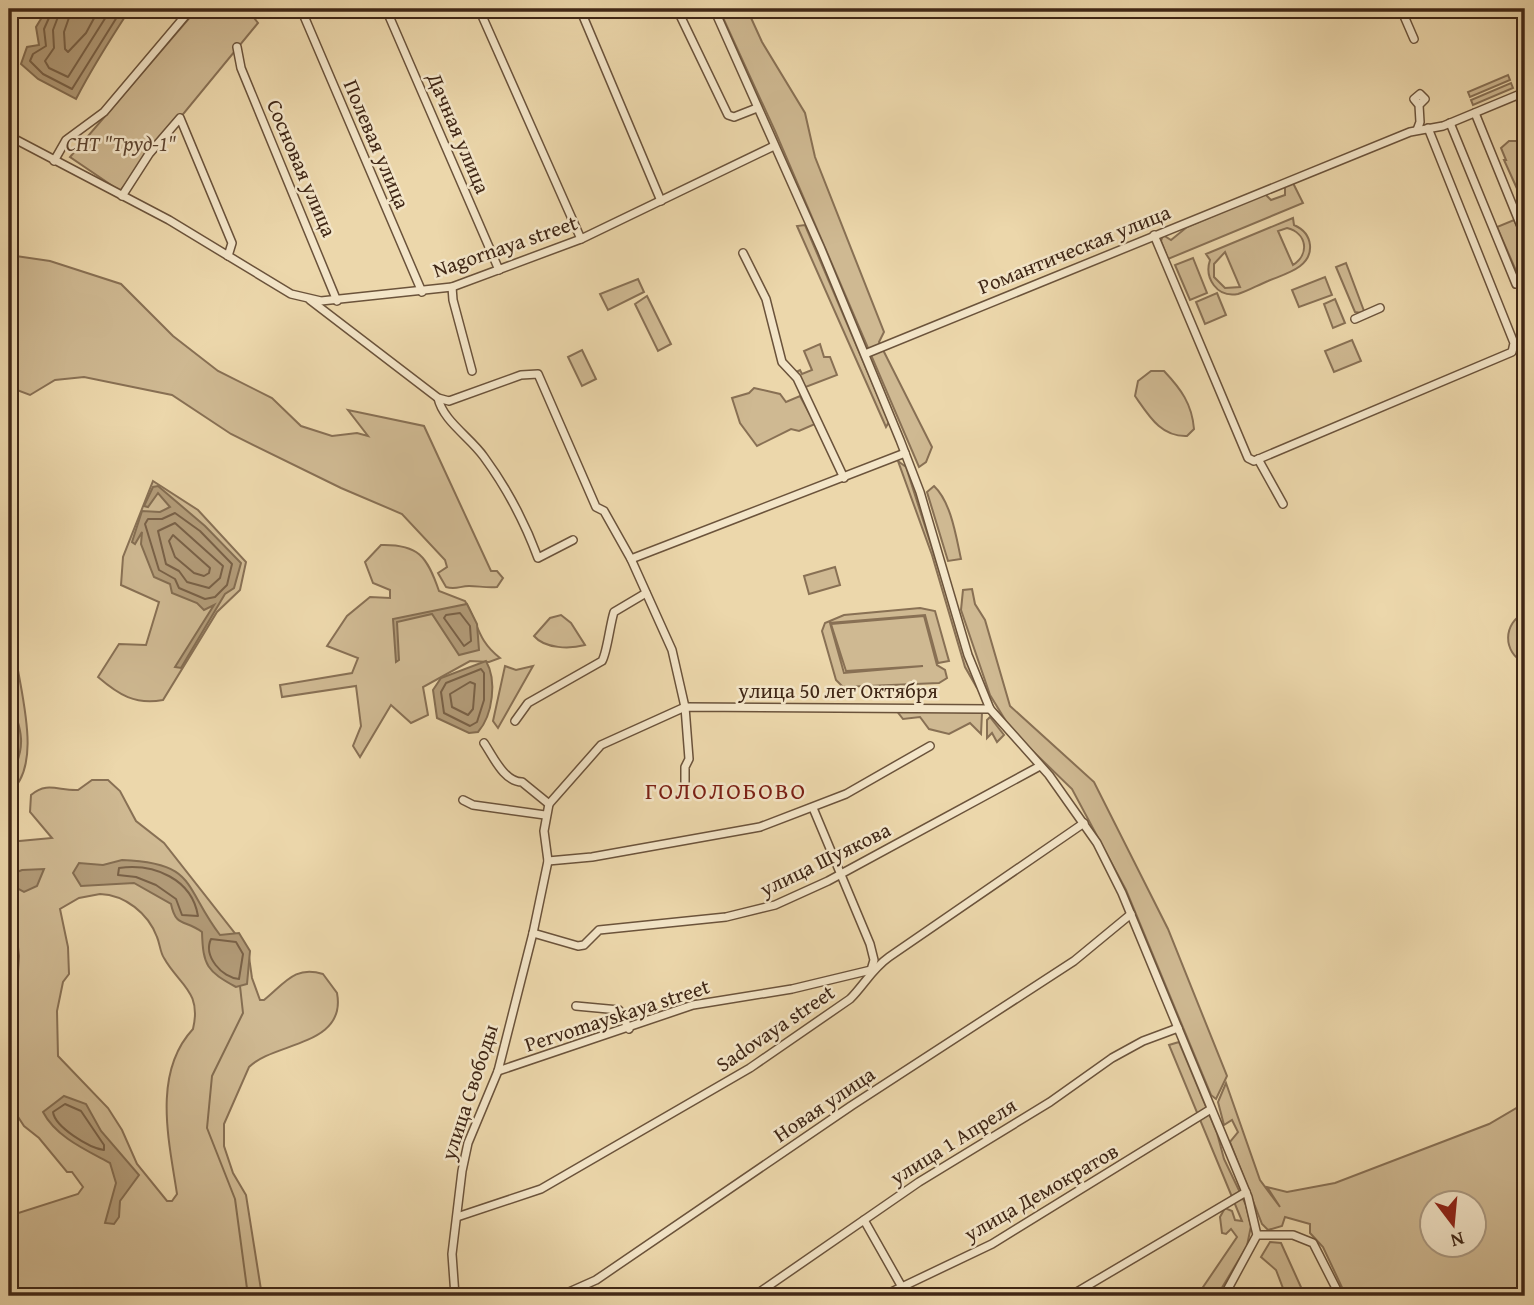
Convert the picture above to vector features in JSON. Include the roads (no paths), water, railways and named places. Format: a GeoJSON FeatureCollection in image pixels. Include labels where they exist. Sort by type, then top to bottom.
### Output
{"type":"FeatureCollection","features":[{"type":"Feature","properties":{"kind":"street"},"geometry":{"type":"LineString","coordinates":[[54,160],[66,141],[104,112],[191,9]]}},
{"type":"Feature","properties":{"kind":"street","name":"Полевая улица"},"geometry":{"type":"LineString","coordinates":[[302,9],[422,292]]}},
{"type":"Feature","properties":{"kind":"street","name":"Дачная улица"},"geometry":{"type":"LineString","coordinates":[[386,9],[499,270]]}},
{"type":"Feature","properties":{"kind":"street"},"geometry":{"type":"LineString","coordinates":[[478,9],[581,239]]}},
{"type":"Feature","properties":{"kind":"street"},"geometry":{"type":"LineString","coordinates":[[580,9],[661,201]]}},
{"type":"Feature","properties":{"kind":"street"},"geometry":{"type":"LineString","coordinates":[[677,9],[728,115],[734,117],[757,108]]}},
{"type":"Feature","properties":{"kind":"street"},"geometry":{"type":"LineString","coordinates":[[715,9],[905,453],[920,492],[968,655],[990,709],[1040,766],[1084,824],[1130,915],[1246,1192],[1257,1235],[1225,1296]]}},
{"type":"Feature","properties":{"kind":"street"},"geometry":{"type":"LineString","coordinates":[[1401,9],[1414,39]]}},
{"type":"Feature","properties":{"kind":"street","name":"Сосновая улица"},"geometry":{"type":"LineString","coordinates":[[237,47],[241,68],[337,301]]}},
{"type":"Feature","properties":{"kind":"street"},"geometry":{"type":"LineString","coordinates":[[1154,235],[1248,458],[1258,459],[1512,352],[1514,343],[1430,128],[1450,123],[1525,92]]}},
{"type":"Feature","properties":{"kind":"street"},"geometry":{"type":"LineString","coordinates":[[1417,130],[1420,122],[1419,104]]}},
{"type":"Feature","properties":{"kind":"street"},"geometry":{"type":"LineString","coordinates":[[1475,113],[1525,236]]}},
{"type":"Feature","properties":{"kind":"street"},"geometry":{"type":"LineString","coordinates":[[122,196],[149,154],[180,118],[232,243],[228,256]]}},
{"type":"Feature","properties":{"kind":"street"},"geometry":{"type":"LineString","coordinates":[[1450,123],[1516,284],[1525,281]]}},
{"type":"Feature","properties":{"kind":"street","name":"Романтическая улица"},"geometry":{"type":"LineString","coordinates":[[864,354],[1154,235],[1417,130],[1430,128]]}},
{"type":"Feature","properties":{"kind":"street","name":"Nagornaya street"},"geometry":{"type":"LineString","coordinates":[[9,136],[122,196],[290,294],[310,300],[337,301],[452,287],[581,239],[774,146]]}},
{"type":"Feature","properties":{"kind":"street"},"geometry":{"type":"LineString","coordinates":[[743,253],[766,299],[782,362],[797,378],[844,478]]}},
{"type":"Feature","properties":{"kind":"street"},"geometry":{"type":"LineString","coordinates":[[452,287],[472,371]]}},
{"type":"Feature","properties":{"kind":"street"},"geometry":{"type":"LineString","coordinates":[[310,300],[438,398],[459,400],[521,375],[538,374],[596,508],[604,511],[631,559],[672,650],[685,707],[689,759],[685,767],[685,782]]}},
{"type":"Feature","properties":{"kind":"street"},"geometry":{"type":"LineString","coordinates":[[1355,319],[1380,308]]}},
{"type":"Feature","properties":{"kind":"street"},"geometry":{"type":"LineString","coordinates":[[438,398],[441,410],[483,455],[501,483],[538,558],[573,540]]}},
{"type":"Feature","properties":{"kind":"street"},"geometry":{"type":"LineString","coordinates":[[631,559],[905,453]]}},
{"type":"Feature","properties":{"kind":"street"},"geometry":{"type":"LineString","coordinates":[[1258,459],[1283,504]]}},
{"type":"Feature","properties":{"kind":"street"},"geometry":{"type":"LineString","coordinates":[[515,721],[528,703],[601,661],[614,612],[646,593]]}},
{"type":"Feature","properties":{"kind":"street","name":"улица 50 лет Октября"},"geometry":{"type":"LineString","coordinates":[[548,861],[545,815],[549,804],[601,745],[685,707],[990,709]]}},
{"type":"Feature","properties":{"kind":"street"},"geometry":{"type":"LineString","coordinates":[[484,743],[508,776],[515,782],[522,782],[549,804]]}},
{"type":"Feature","properties":{"kind":"street"},"geometry":{"type":"LineString","coordinates":[[548,861],[592,857],[760,827],[813,808],[930,746]]}},
{"type":"Feature","properties":{"kind":"street","name":"улица Шуякова"},"geometry":{"type":"LineString","coordinates":[[533,933],[584,945],[599,930],[726,917],[761,910],[841,874],[1040,766]]}},
{"type":"Feature","properties":{"kind":"street"},"geometry":{"type":"LineString","coordinates":[[463,800],[473,805],[545,815]]}},
{"type":"Feature","properties":{"kind":"street"},"geometry":{"type":"LineString","coordinates":[[813,808],[870,944],[874,960],[871,970]]}},
{"type":"Feature","properties":{"kind":"street","name":"Sadovaya street"},"geometry":{"type":"LineString","coordinates":[[457,1217],[541,1189],[750,1068],[850,999],[862,987],[871,970],[1084,824]]}},
{"type":"Feature","properties":{"kind":"street","name":"улица Свободы"},"geometry":{"type":"LineString","coordinates":[[455,1296],[452,1254],[468,1143],[498,1071],[548,861]]}},
{"type":"Feature","properties":{"kind":"street","name":"Новая улица"},"geometry":{"type":"LineString","coordinates":[[525,1296],[569,1292],[605,1274],[841,1113],[1074,961],[1130,915]]}},
{"type":"Feature","properties":{"kind":"street","name":"Pervomayskaya street"},"geometry":{"type":"LineString","coordinates":[[498,1071],[717,999],[792,989],[871,970]]}},
{"type":"Feature","properties":{"kind":"street"},"geometry":{"type":"LineString","coordinates":[[576,1006],[619,1010],[629,1029]]}},
{"type":"Feature","properties":{"kind":"street","name":"улица 1 Апреля"},"geometry":{"type":"LineString","coordinates":[[754,1296],[864,1220],[1112,1058],[1143,1041],[1178,1028]]}},
{"type":"Feature","properties":{"kind":"street","name":"улица Демократов"},"geometry":{"type":"LineString","coordinates":[[883,1296],[992,1244],[1161,1143],[1211,1109]]}},
{"type":"Feature","properties":{"kind":"street"},"geometry":{"type":"LineString","coordinates":[[1070,1296],[1246,1192]]}},
{"type":"Feature","properties":{"kind":"street"},"geometry":{"type":"LineString","coordinates":[[864,1220],[907,1296]]}},
{"type":"Feature","properties":{"kind":"street"},"geometry":{"type":"LineString","coordinates":[[1257,1235],[1293,1236],[1309,1240],[1319,1251],[1340,1296]]}},
{"type":"Feature","properties":{"kind":"water"},"geometry":{"type":"Polygon","coordinates":[[[47,9],[130,9],[76,99],[38,79],[21,64],[27,47],[39,45],[36,27],[47,9]]]}},
{"type":"Feature","properties":{"kind":"water"},"geometry":{"type":"Polygon","coordinates":[[[158,486],[205,526],[241,563],[234,588],[225,594],[181,668],[175,667],[214,605],[204,610],[197,603],[172,593],[170,584],[154,577],[141,544],[142,532],[135,544],[132,542],[142,511],[160,512],[170,507],[158,493],[148,507],[144,506],[153,487],[158,486]]]}},
{"type":"Feature","properties":{"kind":"water"},"geometry":{"type":"Polygon","coordinates":[[[467,604],[477,624],[479,650],[459,655],[432,614],[397,622],[399,660],[396,662],[393,619],[467,604]]]}},
{"type":"Feature","properties":{"kind":"water"},"geometry":{"type":"Polygon","coordinates":[[[486,661],[492,678],[492,697],[487,716],[478,732],[469,733],[437,718],[433,690],[441,678],[486,661]]]}},
{"type":"Feature","properties":{"kind":"water"},"geometry":{"type":"Polygon","coordinates":[[[9,697],[20,729],[21,748],[9,778],[9,697]]]}},
{"type":"Feature","properties":{"kind":"water"},"geometry":{"type":"Polygon","coordinates":[[[122,860],[164,866],[176,872],[193,891],[220,935],[239,933],[250,951],[247,984],[236,987],[213,972],[204,953],[202,932],[179,920],[171,904],[134,883],[81,886],[73,873],[79,863],[103,865],[122,860]]]}},
{"type":"Feature","properties":{"kind":"water"},"geometry":{"type":"Polygon","coordinates":[[[44,869],[37,886],[24,892],[9,884],[9,875],[22,870],[44,869]]]}},
{"type":"Feature","properties":{"kind":"water"},"geometry":{"type":"Polygon","coordinates":[[[64,1096],[86,1104],[101,1131],[139,1175],[120,1201],[119,1217],[114,1224],[105,1223],[116,1183],[110,1163],[64,1136],[43,1112],[64,1096]]]}},
{"type":"Feature","properties":{"kind":"waterway"},"geometry":{"type":"LineString","coordinates":[[240,986],[243,1013],[212,1076],[207,1128],[235,1199],[248,1296]]}},
{"type":"Feature","properties":{"kind":"district","name":"ГОЛОЛОБОВО"},"geometry":{"type":"Point","coordinates":[726,790]}},
{"type":"Feature","properties":{"kind":"park label","name":"СНТ \"Труд-1\""},"geometry":{"type":"Point","coordinates":[121,143]}}]}
